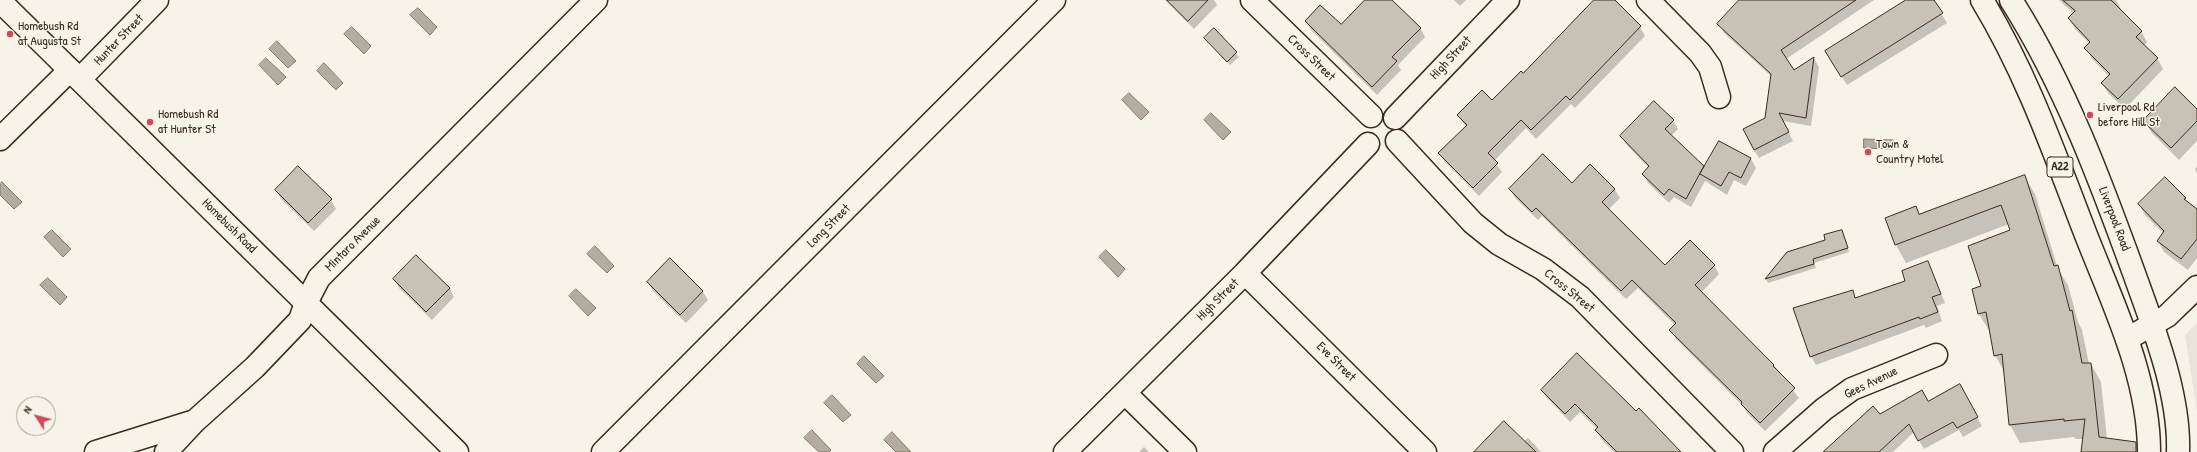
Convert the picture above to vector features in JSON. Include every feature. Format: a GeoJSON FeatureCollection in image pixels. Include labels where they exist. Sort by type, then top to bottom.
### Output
{"type":"FeatureCollection","features":[{"type":"Feature","properties":{"kind":"main road","name":"Hunter Street"},"geometry":{"type":"LineString","coordinates":[[0,139],[75,75],[157,0]]}},
{"type":"Feature","properties":{"kind":"main road","name":"Mintaro Avenue"},"geometry":{"type":"LineString","coordinates":[[96,452],[195,421],[255,366],[300,320],[316,282],[596,0]]}},
{"type":"Feature","properties":{"kind":"main road","name":"Long Street"},"geometry":{"type":"LineString","coordinates":[[603,452],[1054,0]]}},
{"type":"Feature","properties":{"kind":"main road","name":"Cross Street"},"geometry":{"type":"LineString","coordinates":[[1252,0],[1371,116]]}},
{"type":"Feature","properties":{"kind":"main road","name":"High Street"},"geometry":{"type":"LineString","coordinates":[[1394,118],[1508,0]]}},
{"type":"Feature","properties":{"kind":"main road"},"geometry":{"type":"LineString","coordinates":[[1648,0],[1700,53],[1710,67],[1719,97]]}},
{"type":"Feature","properties":{"kind":"main road","name":"A22"},"geometry":{"type":"LineString","coordinates":[[1982,0],[2005,38],[2027,83],[2127,339],[2145,402],[2149,452]]}},
{"type":"Feature","properties":{"kind":"main road","name":"Liverpool Road"},"geometry":{"type":"LineString","coordinates":[[2011,0],[2062,94],[2111,211],[2152,324],[2173,398],[2178,452]]}},
{"type":"Feature","properties":{"kind":"main road","name":"Homebush Road"},"geometry":{"type":"LineString","coordinates":[[0,1],[457,452]]}},
{"type":"Feature","properties":{"kind":"main road"},"geometry":{"type":"LineString","coordinates":[[1383,113],[1394,118],[1400,129],[1397,141],[1393,146],[1381,150],[1374,149],[1368,144],[1363,132],[1364,125],[1371,116],[1383,113]]}},
{"type":"Feature","properties":{"kind":"main road","name":"Cross Street"},"geometry":{"type":"LineString","coordinates":[[1397,141],[1473,223],[1499,244],[1543,269],[1580,297],[1732,452]]}},
{"type":"Feature","properties":{"kind":"main road","name":"High Street"},"geometry":{"type":"LineString","coordinates":[[1065,452],[1245,273],[1368,144]]}},
{"type":"Feature","properties":{"kind":"main road","name":"Eve Street"},"geometry":{"type":"LineString","coordinates":[[1245,273],[1425,452]]}},
{"type":"Feature","properties":{"kind":"main road"},"geometry":{"type":"LineString","coordinates":[[2127,339],[2168,316],[2197,287]]}},
{"type":"Feature","properties":{"kind":"main road","name":"Gees Avenue"},"geometry":{"type":"LineString","coordinates":[[1775,452],[1824,409],[1852,389],[1936,355]]}},
{"type":"Feature","properties":{"kind":"main road"},"geometry":{"type":"LineString","coordinates":[[1125,393],[1185,452]]}},
{"type":"Feature","properties":{"kind":"main road"},"geometry":{"type":"LineString","coordinates":[[166,452],[195,421]]}},
{"type":"Feature","properties":{"kind":"shaded area"},"geometry":{"type":"Polygon","coordinates":[[[418,8],[437,27],[430,35],[410,15],[418,8]]]}},
{"type":"Feature","properties":{"kind":"shaded area"},"geometry":{"type":"Polygon","coordinates":[[[352,27],[371,46],[364,54],[344,34],[352,27]]]}},
{"type":"Feature","properties":{"kind":"shaded area"},"geometry":{"type":"Polygon","coordinates":[[[277,41],[296,61],[288,68],[269,49],[277,41]]]}},
{"type":"Feature","properties":{"kind":"shaded area"},"geometry":{"type":"Polygon","coordinates":[[[266,58],[286,77],[278,85],[259,65],[266,58]]]}},
{"type":"Feature","properties":{"kind":"shaded area"},"geometry":{"type":"Polygon","coordinates":[[[324,63],[343,83],[336,90],[317,71],[324,63]]]}},
{"type":"Feature","properties":{"kind":"shaded area"},"geometry":{"type":"Polygon","coordinates":[[[1129,93],[1149,112],[1141,120],[1122,100],[1129,93]]]}},
{"type":"Feature","properties":{"kind":"shaded area"},"geometry":{"type":"Polygon","coordinates":[[[1211,113],[1231,132],[1223,140],[1204,120],[1211,113]]]}},
{"type":"Feature","properties":{"kind":"shaded area"},"geometry":{"type":"Polygon","coordinates":[[[1864,139],[1893,140],[1893,149],[1864,148],[1864,139]]]}},
{"type":"Feature","properties":{"kind":"shaded area"},"geometry":{"type":"Polygon","coordinates":[[[2,182],[22,202],[14,209],[0,195],[0,184],[2,182]]]}},
{"type":"Feature","properties":{"kind":"shaded area"},"geometry":{"type":"Polygon","coordinates":[[[52,230],[71,249],[63,257],[44,237],[52,230]]]}},
{"type":"Feature","properties":{"kind":"shaded area"},"geometry":{"type":"Polygon","coordinates":[[[595,246],[614,266],[607,273],[587,254],[595,246]]]}},
{"type":"Feature","properties":{"kind":"shaded area"},"geometry":{"type":"Polygon","coordinates":[[[1106,250],[1125,269],[1118,277],[1099,257],[1106,250]]]}},
{"type":"Feature","properties":{"kind":"shaded area"},"geometry":{"type":"Polygon","coordinates":[[[48,278],[67,297],[60,305],[40,285],[48,278]]]}},
{"type":"Feature","properties":{"kind":"shaded area"},"geometry":{"type":"Polygon","coordinates":[[[576,289],[596,308],[588,316],[569,296],[576,289]]]}},
{"type":"Feature","properties":{"kind":"shaded area"},"geometry":{"type":"Polygon","coordinates":[[[2197,323],[2197,412],[2185,335],[2197,323]]]}},
{"type":"Feature","properties":{"kind":"shaded area"},"geometry":{"type":"Polygon","coordinates":[[[864,356],[884,376],[876,383],[857,364],[864,356]]]}},
{"type":"Feature","properties":{"kind":"shaded area"},"geometry":{"type":"Polygon","coordinates":[[[832,395],[851,415],[843,422],[824,403],[832,395]]]}},
{"type":"Feature","properties":{"kind":"shaded area"},"geometry":{"type":"Polygon","coordinates":[[[812,430],[831,450],[829,452],[819,452],[804,438],[812,430]]]}},
{"type":"Feature","properties":{"kind":"shaded area"},"geometry":{"type":"Polygon","coordinates":[[[892,432],[911,452],[896,452],[884,440],[892,432]]]}},
{"type":"Feature","properties":{"kind":"building"},"geometry":{"type":"Polygon","coordinates":[[[1167,0],[1208,0],[1188,21],[1167,0]]]}},
{"type":"Feature","properties":{"kind":"building"},"geometry":{"type":"Polygon","coordinates":[[[1365,0],[1392,0],[1421,28],[1392,57],[1397,61],[1372,87],[1305,21],[1320,5],[1341,24],[1365,0]]]}},
{"type":"Feature","properties":{"kind":"building"},"geometry":{"type":"Polygon","coordinates":[[[1594,0],[1615,0],[1641,26],[1570,100],[1566,96],[1531,130],[1521,120],[1488,153],[1498,163],[1473,188],[1438,153],[1467,125],[1457,115],[1482,90],[1492,100],[1521,71],[1523,73],[1594,0]]]}},
{"type":"Feature","properties":{"kind":"building"},"geometry":{"type":"Polygon","coordinates":[[[1739,0],[1856,0],[1781,50],[1794,70],[1814,57],[1806,118],[1779,113],[1789,132],[1754,150],[1743,129],[1765,118],[1771,74],[1717,24],[1739,0]]]}},
{"type":"Feature","properties":{"kind":"building"},"geometry":{"type":"Polygon","coordinates":[[[1906,0],[1934,0],[1943,13],[1841,77],[1825,51],[1906,0]]]}},
{"type":"Feature","properties":{"kind":"building"},"geometry":{"type":"Polygon","coordinates":[[[2063,0],[2111,0],[2142,31],[2136,37],[2158,58],[2118,99],[2101,83],[2110,74],[2084,48],[2090,42],[2068,18],[2075,11],[2063,0]]]}},
{"type":"Feature","properties":{"kind":"building"},"geometry":{"type":"Polygon","coordinates":[[[1214,28],[1237,52],[1227,62],[1204,38],[1214,28]]]}},
{"type":"Feature","properties":{"kind":"building"},"geometry":{"type":"Polygon","coordinates":[[[2175,87],[2197,109],[2197,121],[2171,148],[2143,121],[2175,87]]]}},
{"type":"Feature","properties":{"kind":"building"},"geometry":{"type":"Polygon","coordinates":[[[1654,101],[1674,120],[1665,129],[1704,166],[1686,199],[1669,189],[1664,195],[1642,174],[1649,166],[1620,136],[1654,101]]]}},
{"type":"Feature","properties":{"kind":"building"},"geometry":{"type":"Polygon","coordinates":[[[1719,141],[1751,158],[1741,178],[1729,172],[1721,186],[1700,174],[1719,141]]]}},
{"type":"Feature","properties":{"kind":"building"},"geometry":{"type":"Polygon","coordinates":[[[1543,154],[1572,183],[1590,164],[1615,189],[1602,202],[1665,265],[1690,240],[1715,265],[1695,285],[1795,388],[1760,423],[1741,404],[1742,402],[1669,330],[1676,323],[1632,280],[1621,291],[1536,208],[1532,212],[1509,189],[1543,154]]]}},
{"type":"Feature","properties":{"kind":"building"},"geometry":{"type":"Polygon","coordinates":[[[298,166],[332,199],[308,223],[275,190],[298,166]]]}},
{"type":"Feature","properties":{"kind":"building"},"geometry":{"type":"Polygon","coordinates":[[[2025,175],[2054,266],[2058,265],[2070,311],[2072,310],[2082,363],[2091,363],[2099,437],[2136,442],[2136,452],[2081,452],[2085,419],[2064,421],[2064,419],[2009,425],[2002,354],[1994,356],[1986,312],[1978,314],[1972,289],[1981,286],[1968,246],[2010,230],[2001,205],[1895,245],[1885,218],[1916,206],[1919,214],[2025,175]]]}},
{"type":"Feature","properties":{"kind":"building"},"geometry":{"type":"Polygon","coordinates":[[[2165,177],[2186,198],[2184,199],[2197,209],[2197,239],[2181,259],[2157,241],[2164,231],[2138,204],[2165,177]]]}},
{"type":"Feature","properties":{"kind":"building"},"geometry":{"type":"Polygon","coordinates":[[[1842,230],[1848,248],[1813,259],[1814,264],[1765,279],[1787,252],[1825,240],[1824,235],[1842,230]]]}},
{"type":"Feature","properties":{"kind":"building"},"geometry":{"type":"Polygon","coordinates":[[[416,255],[450,288],[426,312],[393,279],[416,255]]]}},
{"type":"Feature","properties":{"kind":"building"},"geometry":{"type":"Polygon","coordinates":[[[670,258],[703,291],[680,315],[647,282],[670,258]]]}},
{"type":"Feature","properties":{"kind":"building"},"geometry":{"type":"Polygon","coordinates":[[[1928,261],[1941,294],[1932,297],[1938,312],[1920,319],[1919,317],[1810,357],[1793,308],[1853,290],[1855,298],[1905,281],[1902,271],[1928,261]]]}},
{"type":"Feature","properties":{"kind":"building"},"geometry":{"type":"Polygon","coordinates":[[[1577,353],[1636,411],[1639,408],[1681,452],[1617,452],[1595,430],[1598,427],[1575,404],[1565,414],[1541,390],[1577,353]]]}},
{"type":"Feature","properties":{"kind":"building"},"geometry":{"type":"Polygon","coordinates":[[[1960,384],[1978,417],[1957,428],[1953,422],[1918,441],[1909,424],[1879,452],[1823,452],[1873,406],[1880,414],[1922,390],[1928,401],[1960,384]]]}},
{"type":"Feature","properties":{"kind":"building"},"geometry":{"type":"Polygon","coordinates":[[[1504,421],[1536,452],[1474,452],[1504,421]]]}},
{"type":"Feature","properties":{"kind":"place","name":"Homebush Rd at Augusta St"},"geometry":{"type":"Point","coordinates":[10,34]}},
{"type":"Feature","properties":{"kind":"place","name":"Liverpool Rd before Hill St"},"geometry":{"type":"Point","coordinates":[2090,115]}},
{"type":"Feature","properties":{"kind":"place","name":"Homebush Rd at Hunter St"},"geometry":{"type":"Point","coordinates":[150,122]}},
{"type":"Feature","properties":{"kind":"place","name":"Town & Country Motel"},"geometry":{"type":"Point","coordinates":[1868,152]}}]}
